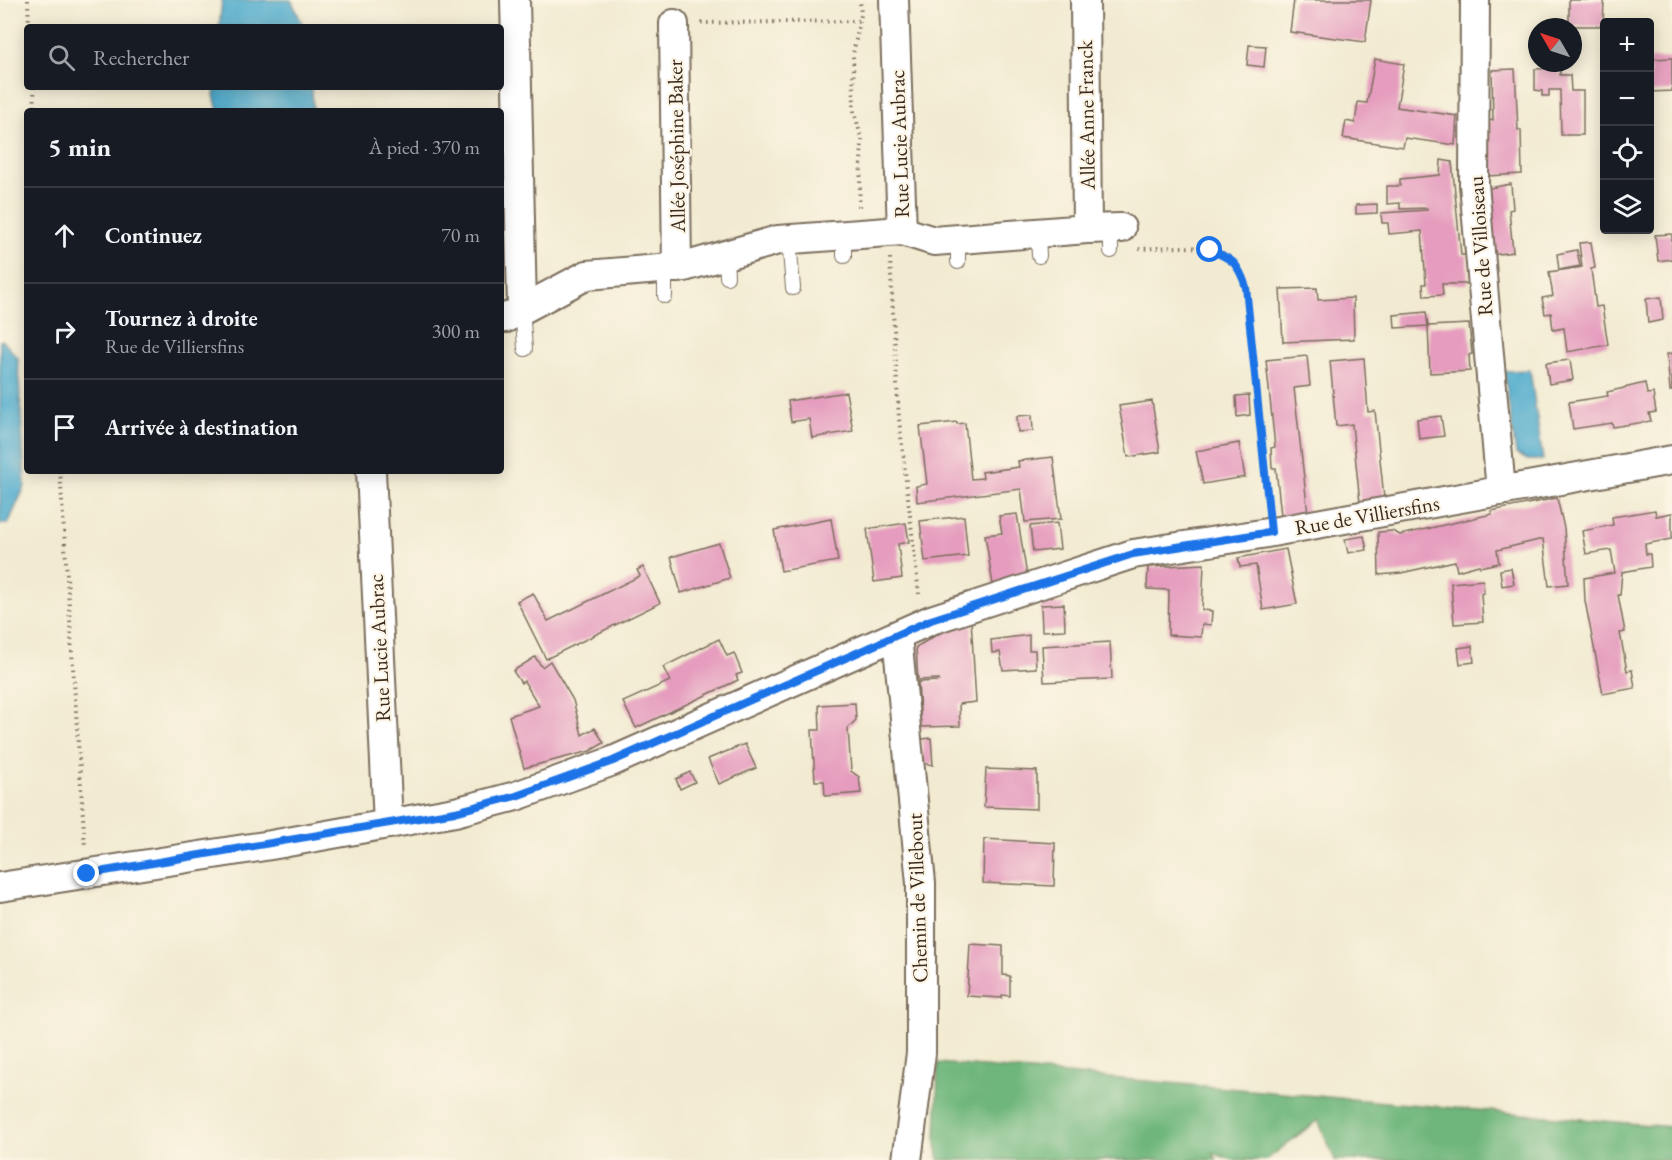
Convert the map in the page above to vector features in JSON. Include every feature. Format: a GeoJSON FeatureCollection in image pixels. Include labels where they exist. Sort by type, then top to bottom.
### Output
{"type":"FeatureCollection","features":[{"type":"Feature","properties":{"kind":"street"},"geometry":{"type":"LineString","coordinates":[[512,313],[509,81],[515,0]]}},
{"type":"Feature","properties":{"kind":"street","name":"Rue Lucie Aubrac"},"geometry":{"type":"LineString","coordinates":[[512,313],[587,275],[669,278],[727,266],[778,240],[896,243],[894,0]]}},
{"type":"Feature","properties":{"kind":"street","name":"Allée Anne Franck"},"geometry":{"type":"LineString","coordinates":[[1084,0],[1107,234]]}},
{"type":"Feature","properties":{"kind":"street","name":"Rue de Villoiseau"},"geometry":{"type":"LineString","coordinates":[[1475,0],[1474,184],[1501,491]]}},
{"type":"Feature","properties":{"kind":"street","name":"Allée Joséphine Baker"},"geometry":{"type":"LineString","coordinates":[[669,278],[674,24]]}},
{"type":"Feature","properties":{"kind":"street"},"geometry":{"type":"LineString","coordinates":[[896,243],[934,241],[958,251],[1038,244],[1107,234]]}},
{"type":"Feature","properties":{"kind":"street","name":"Rue de Villiersfins"},"geometry":{"type":"LineString","coordinates":[[0,887],[387,824],[455,812],[516,796],[613,761],[923,624],[994,598],[1133,554],[1271,532],[1672,460]]}},
{"type":"Feature","properties":{"kind":"street","name":"Rue Lucie Aubrac"},"geometry":{"type":"LineString","coordinates":[[375,475],[387,824]]}},
{"type":"Feature","properties":{"kind":"street","name":"Chemin de Villebout"},"geometry":{"type":"LineString","coordinates":[[897,636],[921,883],[921,1053],[908,1160]]}},
{"type":"Feature","properties":{"kind":"lane"},"geometry":{"type":"LineString","coordinates":[[789,239],[793,288]]}},
{"type":"Feature","properties":{"kind":"lane"},"geometry":{"type":"LineString","coordinates":[[512,313],[525,349]]}},
{"type":"Feature","properties":{"kind":"path"},"geometry":{"type":"LineString","coordinates":[[28,0],[30,24]]}},
{"type":"Feature","properties":{"kind":"path"},"geometry":{"type":"LineString","coordinates":[[849,242],[862,140],[854,111],[853,54],[860,21],[860,0]]}},
{"type":"Feature","properties":{"kind":"path"},"geometry":{"type":"LineString","coordinates":[[674,24],[860,21]]}},
{"type":"Feature","properties":{"kind":"path"},"geometry":{"type":"LineString","coordinates":[[34,90],[35,108]]}},
{"type":"Feature","properties":{"kind":"path"},"geometry":{"type":"LineString","coordinates":[[1107,234],[1210,250],[1229,257],[1241,273],[1246,287],[1271,532]]}},
{"type":"Feature","properties":{"kind":"path"},"geometry":{"type":"LineString","coordinates":[[896,243],[899,419],[923,624]]}},
{"type":"Feature","properties":{"kind":"path"},"geometry":{"type":"LineString","coordinates":[[60,474],[87,874]]}},
{"type":"Feature","properties":{"kind":"green space"},"geometry":{"type":"Polygon","coordinates":[[[938,1063],[1672,1127],[1672,1160],[1335,1160],[1318,1120],[1266,1160],[1233,1160],[1213,1153],[1217,1160],[939,1160],[936,1144],[938,1063]]]}},
{"type":"Feature","properties":{"kind":"water"},"geometry":{"type":"Polygon","coordinates":[[[222,0],[291,0],[303,24],[219,24],[222,0]]]}},
{"type":"Feature","properties":{"kind":"water"},"geometry":{"type":"Polygon","coordinates":[[[215,90],[312,90],[313,108],[217,108],[215,90]]]}},
{"type":"Feature","properties":{"kind":"water"},"geometry":{"type":"Polygon","coordinates":[[[2,340],[18,358],[25,486],[8,524],[0,524],[0,341],[2,340]]]}},
{"type":"Feature","properties":{"kind":"water"},"geometry":{"type":"Polygon","coordinates":[[[1530,370],[1543,460],[1528,460],[1516,454],[1504,371],[1530,370]]]}},
{"type":"Feature","properties":{"kind":"building"},"geometry":{"type":"Polygon","coordinates":[[[1294,0],[1371,0],[1365,42],[1290,32],[1294,0]]]}},
{"type":"Feature","properties":{"kind":"building"},"geometry":{"type":"Polygon","coordinates":[[[1569,0],[1604,0],[1603,18],[1600,18],[1600,26],[1582,26],[1582,18],[1569,18],[1569,0]]]}},
{"type":"Feature","properties":{"kind":"building"},"geometry":{"type":"Polygon","coordinates":[[[1249,45],[1266,46],[1264,67],[1247,65],[1249,45]]]}},
{"type":"Feature","properties":{"kind":"building"},"geometry":{"type":"Polygon","coordinates":[[[1672,58],[1672,91],[1654,92],[1654,59],[1672,58]]]}},
{"type":"Feature","properties":{"kind":"building"},"geometry":{"type":"Polygon","coordinates":[[[1375,59],[1404,64],[1397,107],[1457,116],[1455,145],[1405,138],[1403,147],[1343,138],[1346,121],[1355,123],[1358,102],[1367,103],[1375,59]]]}},
{"type":"Feature","properties":{"kind":"building"},"geometry":{"type":"Polygon","coordinates":[[[1515,69],[1518,130],[1521,130],[1522,174],[1487,176],[1488,121],[1493,120],[1492,70],[1515,69]]]}},
{"type":"Feature","properties":{"kind":"building"},"geometry":{"type":"Polygon","coordinates":[[[1535,72],[1560,72],[1560,75],[1570,75],[1571,91],[1583,91],[1583,135],[1561,135],[1560,90],[1549,90],[1549,96],[1542,96],[1542,91],[1535,90],[1535,72]]]}},
{"type":"Feature","properties":{"kind":"building"},"geometry":{"type":"Polygon","coordinates":[[[1441,160],[1452,162],[1461,255],[1467,255],[1468,284],[1442,284],[1443,295],[1424,296],[1423,284],[1426,284],[1422,231],[1389,234],[1388,223],[1382,223],[1381,213],[1427,210],[1427,208],[1400,209],[1400,203],[1387,204],[1387,186],[1400,186],[1400,179],[1440,175],[1441,160]]]}},
{"type":"Feature","properties":{"kind":"building"},"geometry":{"type":"Polygon","coordinates":[[[1511,184],[1513,209],[1509,210],[1513,252],[1492,255],[1484,189],[1511,184]]]}},
{"type":"Feature","properties":{"kind":"building"},"geometry":{"type":"Polygon","coordinates":[[[1377,204],[1377,213],[1356,214],[1356,205],[1377,204]]]}},
{"type":"Feature","properties":{"kind":"building"},"geometry":{"type":"Polygon","coordinates":[[[1672,234],[1672,259],[1658,261],[1655,235],[1672,234]]]}},
{"type":"Feature","properties":{"kind":"building"},"geometry":{"type":"Polygon","coordinates":[[[1591,242],[1595,268],[1591,269],[1596,307],[1602,306],[1608,345],[1567,352],[1564,328],[1553,330],[1551,313],[1545,314],[1542,298],[1553,296],[1549,272],[1582,267],[1579,243],[1591,242]]]}},
{"type":"Feature","properties":{"kind":"building"},"geometry":{"type":"Polygon","coordinates":[[[1577,250],[1580,266],[1559,270],[1557,254],[1577,250]]]}},
{"type":"Feature","properties":{"kind":"building"},"geometry":{"type":"Polygon","coordinates":[[[1317,288],[1318,300],[1353,298],[1354,339],[1283,342],[1280,289],[1317,288]]]}},
{"type":"Feature","properties":{"kind":"building"},"geometry":{"type":"Polygon","coordinates":[[[1661,297],[1663,320],[1648,323],[1646,299],[1661,297]]]}},
{"type":"Feature","properties":{"kind":"building"},"geometry":{"type":"Polygon","coordinates":[[[1426,312],[1428,326],[1395,328],[1394,315],[1426,312]]]}},
{"type":"Feature","properties":{"kind":"building"},"geometry":{"type":"Polygon","coordinates":[[[1469,324],[1472,354],[1469,355],[1470,371],[1430,373],[1428,326],[1469,324]]]}},
{"type":"Feature","properties":{"kind":"building"},"geometry":{"type":"Polygon","coordinates":[[[1672,353],[1672,391],[1670,391],[1667,354],[1672,353]]]}},
{"type":"Feature","properties":{"kind":"building"},"geometry":{"type":"Polygon","coordinates":[[[1307,356],[1310,386],[1294,388],[1308,514],[1281,516],[1276,468],[1272,468],[1271,448],[1275,447],[1266,360],[1307,356]]]}},
{"type":"Feature","properties":{"kind":"building"},"geometry":{"type":"Polygon","coordinates":[[[1364,358],[1368,412],[1375,411],[1384,498],[1360,503],[1352,424],[1336,426],[1330,361],[1364,358]]]}},
{"type":"Feature","properties":{"kind":"building"},"geometry":{"type":"Polygon","coordinates":[[[1570,360],[1573,380],[1549,384],[1546,363],[1570,360]]]}},
{"type":"Feature","properties":{"kind":"building"},"geometry":{"type":"Polygon","coordinates":[[[1645,383],[1647,394],[1653,393],[1656,412],[1649,413],[1651,421],[1613,427],[1612,423],[1573,429],[1569,402],[1608,396],[1607,392],[1645,383]]]}},
{"type":"Feature","properties":{"kind":"building"},"geometry":{"type":"Polygon","coordinates":[[[846,392],[853,431],[812,438],[809,419],[791,422],[788,401],[846,392]]]}},
{"type":"Feature","properties":{"kind":"building"},"geometry":{"type":"Polygon","coordinates":[[[1249,395],[1250,415],[1237,417],[1236,396],[1249,395]]]}},
{"type":"Feature","properties":{"kind":"building"},"geometry":{"type":"Polygon","coordinates":[[[1152,401],[1160,452],[1128,457],[1119,406],[1152,401]]]}},
{"type":"Feature","properties":{"kind":"building"},"geometry":{"type":"Polygon","coordinates":[[[1032,415],[1033,431],[1018,432],[1017,416],[1032,415]]]}},
{"type":"Feature","properties":{"kind":"building"},"geometry":{"type":"Polygon","coordinates":[[[1441,416],[1444,436],[1419,439],[1417,419],[1441,416]]]}},
{"type":"Feature","properties":{"kind":"building"},"geometry":{"type":"Polygon","coordinates":[[[957,422],[957,424],[965,423],[971,479],[983,478],[982,472],[1019,467],[1018,461],[1053,457],[1061,519],[1025,522],[1021,489],[917,502],[916,486],[927,484],[920,426],[957,422]]]}},
{"type":"Feature","properties":{"kind":"building"},"geometry":{"type":"Polygon","coordinates":[[[1239,443],[1245,477],[1203,484],[1196,451],[1239,443]]]}},
{"type":"Feature","properties":{"kind":"building"},"geometry":{"type":"Polygon","coordinates":[[[1557,498],[1564,528],[1568,584],[1549,586],[1543,539],[1497,550],[1499,563],[1457,571],[1455,561],[1401,573],[1379,575],[1378,532],[1392,531],[1400,535],[1492,514],[1491,511],[1557,498]]]}},
{"type":"Feature","properties":{"kind":"building"},"geometry":{"type":"Polygon","coordinates":[[[1655,510],[1656,516],[1672,513],[1672,539],[1645,544],[1646,554],[1650,554],[1651,567],[1622,572],[1620,595],[1618,595],[1625,632],[1620,633],[1627,671],[1632,670],[1635,688],[1603,694],[1585,601],[1584,578],[1615,573],[1611,550],[1586,554],[1582,531],[1613,525],[1612,517],[1655,510]]]}},
{"type":"Feature","properties":{"kind":"building"},"geometry":{"type":"Polygon","coordinates":[[[1017,514],[1027,576],[993,585],[985,535],[1002,533],[999,516],[1017,514]]]}},
{"type":"Feature","properties":{"kind":"building"},"geometry":{"type":"Polygon","coordinates":[[[964,516],[968,556],[925,561],[920,521],[964,516]]]}},
{"type":"Feature","properties":{"kind":"building"},"geometry":{"type":"Polygon","coordinates":[[[831,519],[838,561],[781,571],[774,530],[831,519]]]}},
{"type":"Feature","properties":{"kind":"building"},"geometry":{"type":"Polygon","coordinates":[[[906,523],[909,542],[898,544],[902,578],[874,582],[867,529],[906,523]]]}},
{"type":"Feature","properties":{"kind":"building"},"geometry":{"type":"Polygon","coordinates":[[[1057,523],[1060,549],[1033,552],[1030,526],[1057,523]]]}},
{"type":"Feature","properties":{"kind":"building"},"geometry":{"type":"Polygon","coordinates":[[[1364,536],[1367,550],[1348,553],[1345,539],[1364,536]]]}},
{"type":"Feature","properties":{"kind":"building"},"geometry":{"type":"Polygon","coordinates":[[[719,543],[730,578],[681,593],[671,557],[719,543]]]}},
{"type":"Feature","properties":{"kind":"building"},"geometry":{"type":"Polygon","coordinates":[[[1286,549],[1297,604],[1263,610],[1256,565],[1240,567],[1238,558],[1286,549]]]}},
{"type":"Feature","properties":{"kind":"building"},"geometry":{"type":"Polygon","coordinates":[[[1204,564],[1202,610],[1212,611],[1211,625],[1202,624],[1201,637],[1168,635],[1169,590],[1147,589],[1148,567],[1204,564]]]}},
{"type":"Feature","properties":{"kind":"building"},"geometry":{"type":"Polygon","coordinates":[[[643,567],[660,603],[546,659],[517,601],[533,593],[548,621],[640,576],[637,570],[643,567]]]}},
{"type":"Feature","properties":{"kind":"building"},"geometry":{"type":"Polygon","coordinates":[[[1511,568],[1514,584],[1502,586],[1500,570],[1511,568]]]}},
{"type":"Feature","properties":{"kind":"building"},"geometry":{"type":"Polygon","coordinates":[[[1483,580],[1484,593],[1481,594],[1483,622],[1454,624],[1451,583],[1483,580]]]}},
{"type":"Feature","properties":{"kind":"building"},"geometry":{"type":"Polygon","coordinates":[[[1064,604],[1065,630],[1042,631],[1041,605],[1064,604]]]}},
{"type":"Feature","properties":{"kind":"building"},"geometry":{"type":"Polygon","coordinates":[[[971,619],[976,702],[959,704],[960,726],[921,727],[918,682],[939,681],[939,679],[918,680],[916,647],[950,627],[971,619]]]}},
{"type":"Feature","properties":{"kind":"building"},"geometry":{"type":"Polygon","coordinates":[[[1029,635],[1029,650],[1035,650],[1036,668],[1003,670],[1000,652],[992,653],[991,640],[1029,635]]]}},
{"type":"Feature","properties":{"kind":"building"},"geometry":{"type":"Polygon","coordinates":[[[719,639],[727,656],[734,653],[742,673],[736,675],[738,680],[636,728],[623,702],[670,681],[663,667],[719,639]]]}},
{"type":"Feature","properties":{"kind":"building"},"geometry":{"type":"Polygon","coordinates":[[[1110,642],[1112,679],[1044,682],[1042,646],[1110,642]]]}},
{"type":"Feature","properties":{"kind":"building"},"geometry":{"type":"Polygon","coordinates":[[[1472,646],[1474,662],[1460,664],[1458,648],[1472,646]]]}},
{"type":"Feature","properties":{"kind":"building"},"geometry":{"type":"Polygon","coordinates":[[[535,657],[542,667],[550,661],[573,700],[582,735],[595,728],[604,743],[590,751],[524,768],[509,716],[539,706],[524,681],[521,683],[513,671],[535,657]]]}},
{"type":"Feature","properties":{"kind":"building"},"geometry":{"type":"Polygon","coordinates":[[[855,703],[856,720],[848,728],[851,771],[859,777],[861,793],[825,796],[824,781],[815,781],[812,730],[820,730],[819,705],[855,703]]]}},
{"type":"Feature","properties":{"kind":"building"},"geometry":{"type":"Polygon","coordinates":[[[931,738],[933,765],[923,763],[922,739],[931,738]]]}},
{"type":"Feature","properties":{"kind":"building"},"geometry":{"type":"Polygon","coordinates":[[[745,744],[756,768],[719,784],[708,759],[745,744]]]}},
{"type":"Feature","properties":{"kind":"building"},"geometry":{"type":"Polygon","coordinates":[[[986,769],[1037,771],[1037,809],[984,807],[986,769]]]}},
{"type":"Feature","properties":{"kind":"building"},"geometry":{"type":"Polygon","coordinates":[[[690,772],[695,782],[680,789],[676,779],[690,772]]]}},
{"type":"Feature","properties":{"kind":"building"},"geometry":{"type":"Polygon","coordinates":[[[984,839],[1055,843],[1054,886],[983,883],[984,839]]]}},
{"type":"Feature","properties":{"kind":"building"},"geometry":{"type":"Polygon","coordinates":[[[970,944],[1003,946],[1003,975],[1010,976],[1010,996],[1002,995],[1002,998],[967,996],[970,944]]]}},
{"type":"Feature","properties":{"kind":"route"},"geometry":{"type":"LineString","coordinates":[[87,874],[271,845],[455,812],[516,796],[613,761],[931,620],[1133,554],[1271,532],[1246,287],[1241,273],[1229,257],[1210,250]]}}]}
